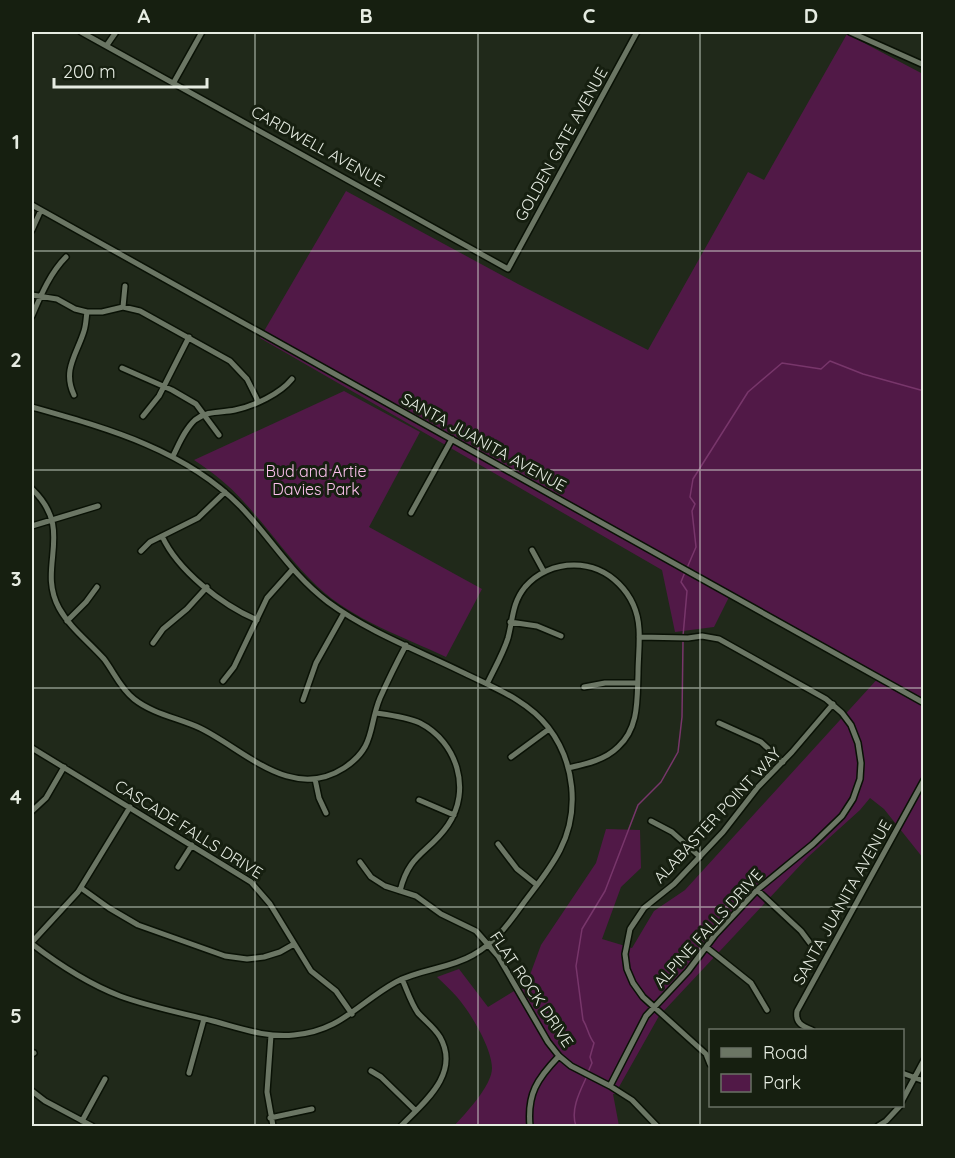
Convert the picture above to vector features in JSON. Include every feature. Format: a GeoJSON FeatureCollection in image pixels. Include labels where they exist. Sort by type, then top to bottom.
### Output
{"type":"FeatureCollection","features":[{"type":"Feature","properties":{"kind":"street","name":"CARDWELL AVENUE"},"geometry":{"type":"LineString","coordinates":[[81,32],[174,81],[508,269]]}},
{"type":"Feature","properties":{"kind":"street"},"geometry":{"type":"LineString","coordinates":[[107,45],[116,32]]}},
{"type":"Feature","properties":{"kind":"street"},"geometry":{"type":"LineString","coordinates":[[174,81],[202,32]]}},
{"type":"Feature","properties":{"kind":"street","name":"GOLDEN GATE AVENUE"},"geometry":{"type":"LineString","coordinates":[[508,269],[638,32]]}},
{"type":"Feature","properties":{"kind":"street"},"geometry":{"type":"LineString","coordinates":[[850,32],[924,65]]}},
{"type":"Feature","properties":{"kind":"street","name":"SANTA JUANITA AVENUE"},"geometry":{"type":"LineString","coordinates":[[32,205],[924,703]]}},
{"type":"Feature","properties":{"kind":"street"},"geometry":{"type":"LineString","coordinates":[[32,230],[41,210]]}},
{"type":"Feature","properties":{"kind":"street"},"geometry":{"type":"LineString","coordinates":[[32,316],[57,267],[66,257]]}},
{"type":"Feature","properties":{"kind":"street"},"geometry":{"type":"LineString","coordinates":[[123,308],[125,286]]}},
{"type":"Feature","properties":{"kind":"street"},"geometry":{"type":"LineString","coordinates":[[32,296],[57,299],[75,309],[87,312],[123,308],[140,311],[235,365],[247,379],[258,401]]}},
{"type":"Feature","properties":{"kind":"street"},"geometry":{"type":"LineString","coordinates":[[74,395],[69,382],[69,369],[83,333],[87,312]]}},
{"type":"Feature","properties":{"kind":"street"},"geometry":{"type":"LineString","coordinates":[[143,416],[156,400],[189,338]]}},
{"type":"Feature","properties":{"kind":"street"},"geometry":{"type":"LineString","coordinates":[[122,368],[196,404],[219,435]]}},
{"type":"Feature","properties":{"kind":"street"},"geometry":{"type":"LineString","coordinates":[[173,456],[187,430],[196,420],[213,412],[235,410],[258,401],[279,391],[292,379]]}},
{"type":"Feature","properties":{"kind":"street"},"geometry":{"type":"LineString","coordinates":[[32,407],[135,440],[173,456],[195,469],[225,492],[252,519],[292,570],[315,592],[344,613],[520,701],[549,729],[561,749],[568,768],[572,798],[568,831],[559,853],[506,927],[489,945],[457,963],[402,979],[339,1022],[316,1031],[291,1036],[271,1035],[138,1001],[108,990],[53,959],[32,943],[81,888],[130,807]]}},
{"type":"Feature","properties":{"kind":"street"},"geometry":{"type":"LineString","coordinates":[[411,513],[452,439]]}},
{"type":"Feature","properties":{"kind":"street"},"geometry":{"type":"LineString","coordinates":[[32,489],[44,504],[51,519],[55,537],[51,573],[52,591],[57,605],[67,621],[102,657],[121,685],[139,703],[199,728],[279,774],[296,779],[315,779],[336,773],[354,760],[370,736],[380,698],[406,645]]}},
{"type":"Feature","properties":{"kind":"street"},"geometry":{"type":"LineString","coordinates":[[141,551],[150,542],[198,518],[225,492]]}},
{"type":"Feature","properties":{"kind":"street"},"geometry":{"type":"LineString","coordinates":[[32,526],[98,506]]}},
{"type":"Feature","properties":{"kind":"street"},"geometry":{"type":"LineString","coordinates":[[162,536],[176,560],[230,607],[257,621]]}},
{"type":"Feature","properties":{"kind":"street"},"geometry":{"type":"LineString","coordinates":[[532,550],[544,572]]}},
{"type":"Feature","properties":{"kind":"street"},"geometry":{"type":"LineString","coordinates":[[487,684],[505,645],[519,596],[530,582],[544,572],[561,566],[579,565],[592,567],[609,575],[622,586],[630,598],[638,621],[634,720],[623,742],[604,757],[568,768]]}},
{"type":"Feature","properties":{"kind":"street"},"geometry":{"type":"LineString","coordinates":[[223,681],[234,667],[273,590],[292,570]]}},
{"type":"Feature","properties":{"kind":"street"},"geometry":{"type":"LineString","coordinates":[[67,621],[97,587]]}},
{"type":"Feature","properties":{"kind":"street"},"geometry":{"type":"LineString","coordinates":[[153,643],[163,629],[188,609],[207,587]]}},
{"type":"Feature","properties":{"kind":"street"},"geometry":{"type":"LineString","coordinates":[[303,700],[316,663],[344,613]]}},
{"type":"Feature","properties":{"kind":"street"},"geometry":{"type":"LineString","coordinates":[[510,622],[537,626],[561,636]]}},
{"type":"Feature","properties":{"kind":"street","name":"ALPINE FALLS DRIVE"},"geometry":{"type":"LineString","coordinates":[[610,1086],[640,1026],[654,1007],[757,890],[828,831],[847,809],[860,779],[860,753],[851,725],[833,704],[727,642],[711,637],[639,637]]}},
{"type":"Feature","properties":{"kind":"street"},"geometry":{"type":"LineString","coordinates":[[585,687],[605,683],[637,683]]}},
{"type":"Feature","properties":{"kind":"street","name":"ALABASTER POINT WAY"},"geometry":{"type":"LineString","coordinates":[[709,1061],[705,1054],[638,991],[629,975],[625,954],[627,939],[639,915],[674,884],[723,832],[758,788],[833,704]]}},
{"type":"Feature","properties":{"kind":"street"},"geometry":{"type":"LineString","coordinates":[[376,713],[406,718],[423,725],[438,735],[447,746],[457,766],[458,802],[454,815],[442,834],[414,860],[400,891]]}},
{"type":"Feature","properties":{"kind":"street"},"geometry":{"type":"LineString","coordinates":[[719,723],[761,742],[783,762]]}},
{"type":"Feature","properties":{"kind":"street"},"geometry":{"type":"LineString","coordinates":[[511,758],[549,729]]}},
{"type":"Feature","properties":{"kind":"street","name":"CASCADE FALLS DRIVE"},"geometry":{"type":"LineString","coordinates":[[32,748],[243,876],[258,888],[311,971],[336,992],[352,1014]]}},
{"type":"Feature","properties":{"kind":"street"},"geometry":{"type":"LineString","coordinates":[[32,811],[43,801],[64,767]]}},
{"type":"Feature","properties":{"kind":"street"},"geometry":{"type":"LineString","coordinates":[[315,779],[319,798],[326,813]]}},
{"type":"Feature","properties":{"kind":"street","name":"SANTA JUANITA AVENUE"},"geometry":{"type":"LineString","coordinates":[[810,1029],[800,1024],[796,1018],[797,1011],[924,780]]}},
{"type":"Feature","properties":{"kind":"street"},"geometry":{"type":"LineString","coordinates":[[419,800],[454,815]]}},
{"type":"Feature","properties":{"kind":"street"},"geometry":{"type":"LineString","coordinates":[[651,821],[672,832],[700,857]]}},
{"type":"Feature","properties":{"kind":"street"},"geometry":{"type":"LineString","coordinates":[[498,844],[516,869],[537,885]]}},
{"type":"Feature","properties":{"kind":"street"},"geometry":{"type":"LineString","coordinates":[[178,867],[192,845]]}},
{"type":"Feature","properties":{"kind":"street","name":"FLAT ROCK DRIVE"},"geometry":{"type":"LineString","coordinates":[[360,862],[378,882],[416,896],[441,914],[470,927],[489,945],[503,964],[548,1042],[559,1056],[584,1073],[610,1086],[641,1108],[657,1126]]}},
{"type":"Feature","properties":{"kind":"street"},"geometry":{"type":"LineString","coordinates":[[81,888],[138,925],[225,956],[247,959],[264,957],[294,944]]}},
{"type":"Feature","properties":{"kind":"street"},"geometry":{"type":"LineString","coordinates":[[757,890],[801,931],[810,943]]}},
{"type":"Feature","properties":{"kind":"street"},"geometry":{"type":"LineString","coordinates":[[706,947],[751,983],[767,1010]]}},
{"type":"Feature","properties":{"kind":"street"},"geometry":{"type":"LineString","coordinates":[[401,1126],[439,1085],[445,1071],[446,1057],[440,1038],[420,1014],[402,979]]}},
{"type":"Feature","properties":{"kind":"street"},"geometry":{"type":"LineString","coordinates":[[189,1073],[204,1019]]}},
{"type":"Feature","properties":{"kind":"street"},"geometry":{"type":"LineString","coordinates":[[271,1035],[267,1092],[273,1126]]}},
{"type":"Feature","properties":{"kind":"street"},"geometry":{"type":"LineString","coordinates":[[530,1126],[533,1090],[541,1076],[559,1056]]}},
{"type":"Feature","properties":{"kind":"street"},"geometry":{"type":"LineString","coordinates":[[904,1099],[924,1060]]}},
{"type":"Feature","properties":{"kind":"street"},"geometry":{"type":"LineString","coordinates":[[371,1071],[381,1077],[416,1111]]}},
{"type":"Feature","properties":{"kind":"street"},"geometry":{"type":"LineString","coordinates":[[904,1073],[924,1081]]}},
{"type":"Feature","properties":{"kind":"street"},"geometry":{"type":"LineString","coordinates":[[82,1121],[105,1079]]}},
{"type":"Feature","properties":{"kind":"street"},"geometry":{"type":"LineString","coordinates":[[32,1091],[45,1101],[92,1126]]}},
{"type":"Feature","properties":{"kind":"street"},"geometry":{"type":"LineString","coordinates":[[879,1126],[899,1107]]}},
{"type":"Feature","properties":{"kind":"street"},"geometry":{"type":"LineString","coordinates":[[270,1118],[312,1109]]}},
{"type":"Feature","properties":{"kind":"green space"},"geometry":{"type":"Polygon","coordinates":[[[847,34],[923,74],[923,858],[884,809],[870,798],[808,857],[659,1016],[613,1094],[619,1126],[454,1126],[483,1091],[492,1068],[488,1051],[474,1021],[457,997],[437,977],[459,969],[488,1007],[527,983],[541,945],[596,863],[606,829],[640,830],[641,868],[621,887],[602,939],[632,948],[654,911],[685,890],[881,675],[729,597],[714,627],[675,632],[662,570],[260,338],[346,191],[518,284],[648,350],[748,172],[764,180],[847,34]]]}},
{"type":"Feature","properties":{"kind":"green space","name":"Bud and Artie Davies Park"},"geometry":{"type":"Polygon","coordinates":[[[344,391],[420,432],[369,527],[482,589],[446,657],[379,627],[332,599],[298,567],[238,495],[194,460],[344,391]]]}},
{"type":"Feature","properties":{"kind":"waterway"},"geometry":{"type":"LineString","coordinates":[[687,568],[696,547],[692,511],[695,504],[690,497],[693,479],[748,392],[782,363],[821,369],[830,361],[863,374],[924,391]]}},
{"type":"Feature","properties":{"kind":"waterway"},"geometry":{"type":"LineString","coordinates":[[683,636],[687,591],[681,582],[685,572]]}},
{"type":"Feature","properties":{"kind":"waterway"},"geometry":{"type":"LineString","coordinates":[[588,1072],[592,1063],[590,1057],[594,1043],[583,1020],[576,966],[582,929],[605,891],[638,805],[661,782],[678,752],[682,717],[683,641]]}},
{"type":"Feature","properties":{"kind":"waterway"},"geometry":{"type":"LineString","coordinates":[[576,1126],[575,1107],[587,1076]]}}]}
